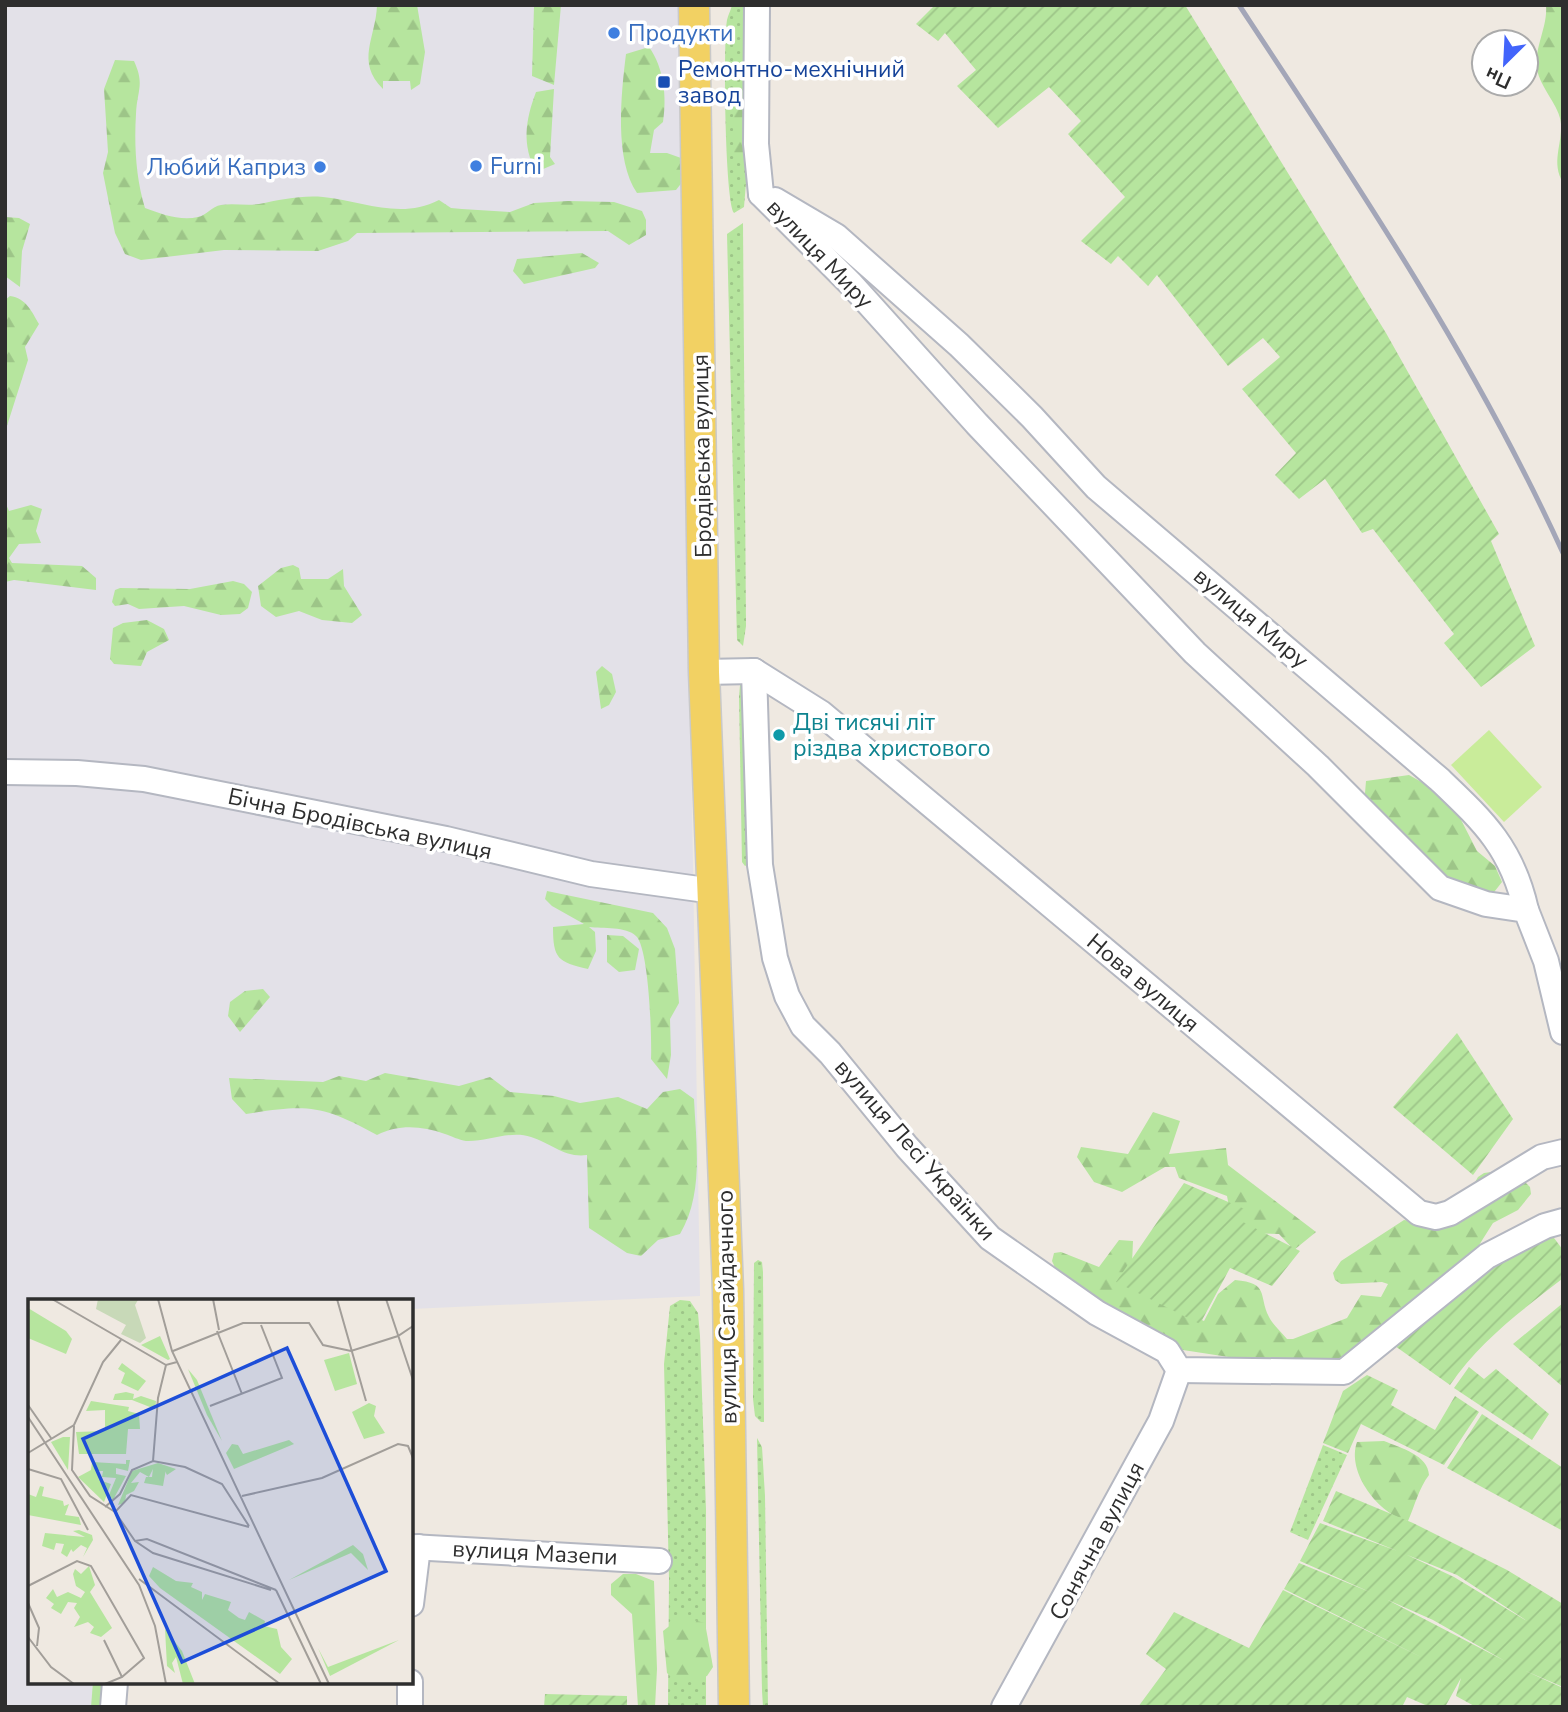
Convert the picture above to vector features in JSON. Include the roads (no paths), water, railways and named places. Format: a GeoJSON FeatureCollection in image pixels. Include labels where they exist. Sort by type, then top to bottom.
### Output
{"type":"FeatureCollection","features":[{"type":"Feature","properties":{"kind":"main road","name":"Бродівська вулиця"},"geometry":{"type":"LineString","coordinates":[[694,5],[704,671],[713,899]]}},
{"type":"Feature","properties":{"kind":"main road","name":"вулиця Сагайдачного"},"geometry":{"type":"LineString","coordinates":[[713,899],[728,1290],[734,1707]]}},
{"type":"Feature","properties":{"kind":"street"},"geometry":{"type":"LineString","coordinates":[[757,5],[756,144],[761,194]]}},
{"type":"Feature","properties":{"kind":"street","name":"вулиця Миру"},"geometry":{"type":"LineString","coordinates":[[761,194],[851,284],[977,424],[1195,653],[1318,766],[1440,888],[1486,904],[1526,910]]}},
{"type":"Feature","properties":{"kind":"street","name":"вулиця Миру"},"geometry":{"type":"LineString","coordinates":[[761,194],[791,207],[836,236],[959,345],[1032,417],[1096,487],[1440,780],[1488,826],[1512,865],[1546,961],[1563,1032]]}},
{"type":"Feature","properties":{"kind":"street"},"geometry":{"type":"LineString","coordinates":[[704,671],[754,671]]}},
{"type":"Feature","properties":{"kind":"street","name":"Нова вулиця"},"geometry":{"type":"LineString","coordinates":[[754,671],[821,713],[1419,1213],[1436,1217],[1450,1213],[1552,1154]]}},
{"type":"Feature","properties":{"kind":"street","name":"вулиця Лесі Українки"},"geometry":{"type":"LineString","coordinates":[[754,671],[760,865],[775,958],[787,996],[803,1026],[830,1052],[908,1147],[990,1238],[1097,1313],[1167,1352],[1179,1370]]}},
{"type":"Feature","properties":{"kind":"street","name":"Бічна Бродівська вулиця"},"geometry":{"type":"LineString","coordinates":[[5,772],[144,779],[446,839],[591,874],[713,899]]}},
{"type":"Feature","properties":{"kind":"street"},"geometry":{"type":"LineString","coordinates":[[1179,1370],[1344,1372],[1487,1256],[1545,1226],[1563,1221]]}},
{"type":"Feature","properties":{"kind":"street","name":"Сонячна вулиця"},"geometry":{"type":"LineString","coordinates":[[1004,1707],[1161,1421],[1179,1370]]}},
{"type":"Feature","properties":{"kind":"street"},"geometry":{"type":"LineString","coordinates":[[413,1576],[415,1547]]}},
{"type":"Feature","properties":{"kind":"street","name":"вулиця Мазепи"},"geometry":{"type":"LineString","coordinates":[[415,1547],[659,1560]]}},
{"type":"Feature","properties":{"kind":"street"},"geometry":{"type":"LineString","coordinates":[[113,1707],[115,1684]]}},
{"type":"Feature","properties":{"kind":"street"},"geometry":{"type":"LineString","coordinates":[[410,1684],[410,1707]]}},
{"type":"Feature","properties":{"kind":"railway"},"geometry":{"type":"LineString","coordinates":[[1239,5],[1370,205],[1453,341],[1529,481],[1563,553]]}},
{"type":"Feature","properties":{"kind":"place","name":"Продукти"},"geometry":{"type":"Point","coordinates":[614,33]}},
{"type":"Feature","properties":{"kind":"place","name":"Ремонтно-мехнічний завод"},"geometry":{"type":"Point","coordinates":[664,82]}},
{"type":"Feature","properties":{"kind":"place","name":"Furni"},"geometry":{"type":"Point","coordinates":[476,166]}},
{"type":"Feature","properties":{"kind":"place","name":"Любий Каприз"},"geometry":{"type":"Point","coordinates":[320,167]}},
{"type":"Feature","properties":{"kind":"place","name":"Дві тисячі літ різдва христового"},"geometry":{"type":"Point","coordinates":[779,735]}}]}
